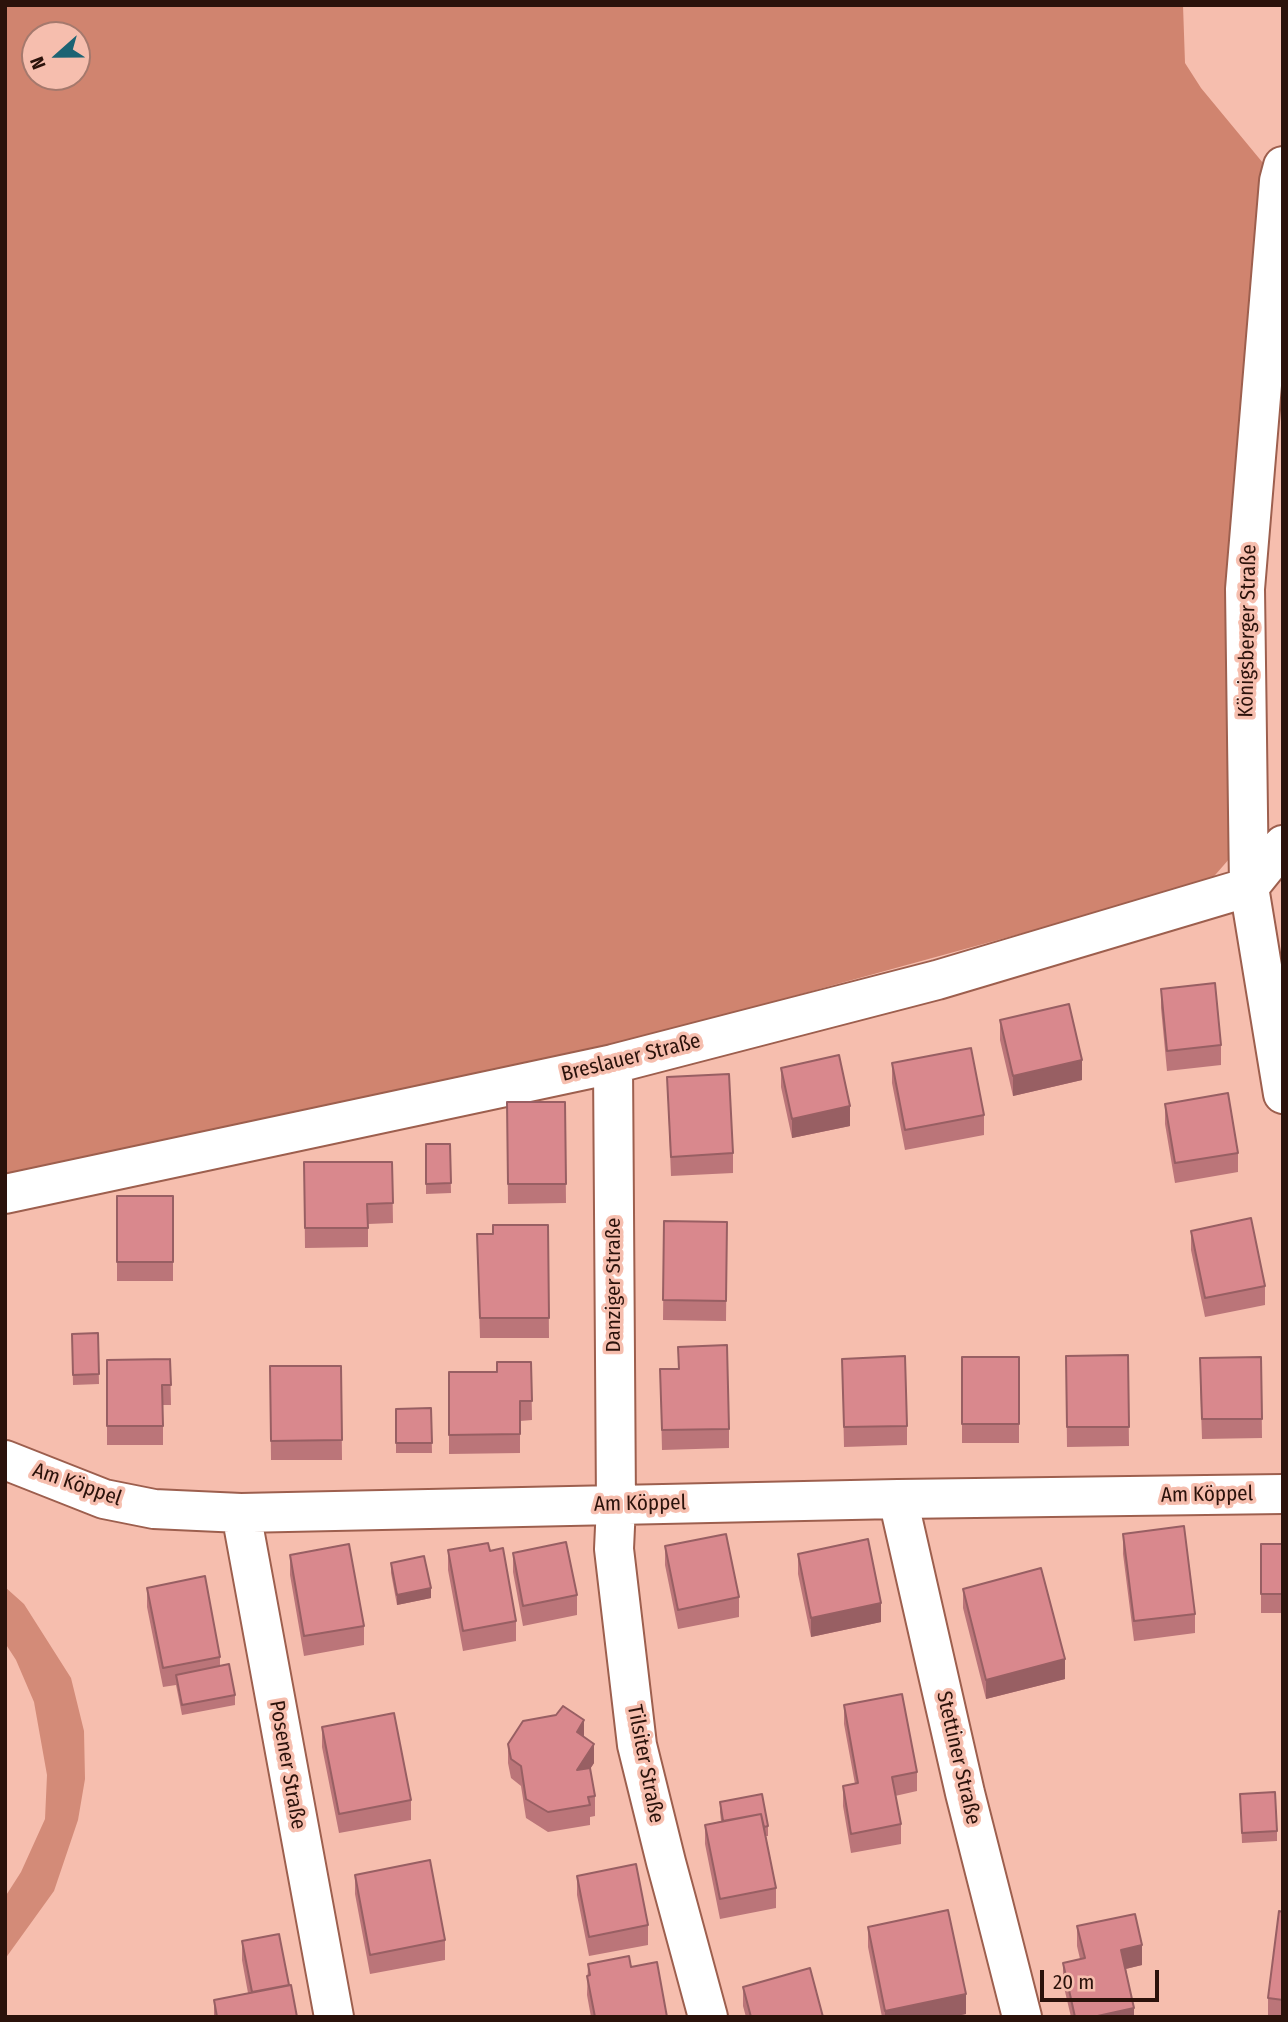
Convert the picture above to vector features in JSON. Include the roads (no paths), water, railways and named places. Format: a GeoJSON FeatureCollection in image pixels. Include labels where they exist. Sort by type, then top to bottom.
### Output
{"type":"FeatureCollection","features":[{"type":"Feature","properties":{"kind":"street","name":"Königsberger Straße"},"geometry":{"type":"LineString","coordinates":[[1283,166],[1279,181],[1245,589],[1249,887],[1283,1094]]}},
{"type":"Feature","properties":{"kind":"street"},"geometry":{"type":"LineString","coordinates":[[1249,887],[1283,845]]}},
{"type":"Feature","properties":{"kind":"street","name":"Breslauer Straße"},"geometry":{"type":"LineString","coordinates":[[5,1194],[613,1065],[937,980],[1249,887]]}},
{"type":"Feature","properties":{"kind":"street","name":"Danziger Straße"},"geometry":{"type":"LineString","coordinates":[[613,1065],[616,1505]]}},
{"type":"Feature","properties":{"kind":"street","name":"Am Köppel"},"geometry":{"type":"LineString","coordinates":[[5,1460],[104,1499],[155,1509],[241,1513],[1283,1494]]}},
{"type":"Feature","properties":{"kind":"street","name":"Stettiner Straße"},"geometry":{"type":"LineString","coordinates":[[898,1499],[965,1793],[1022,2017]]}},
{"type":"Feature","properties":{"kind":"street","name":"Tilsiter Straße"},"geometry":{"type":"LineString","coordinates":[[616,1505],[614,1549],[637,1745],[708,2017]]}},
{"type":"Feature","properties":{"kind":"street","name":"Posener Straße"},"geometry":{"type":"LineString","coordinates":[[241,1513],[334,2017]]}}]}
